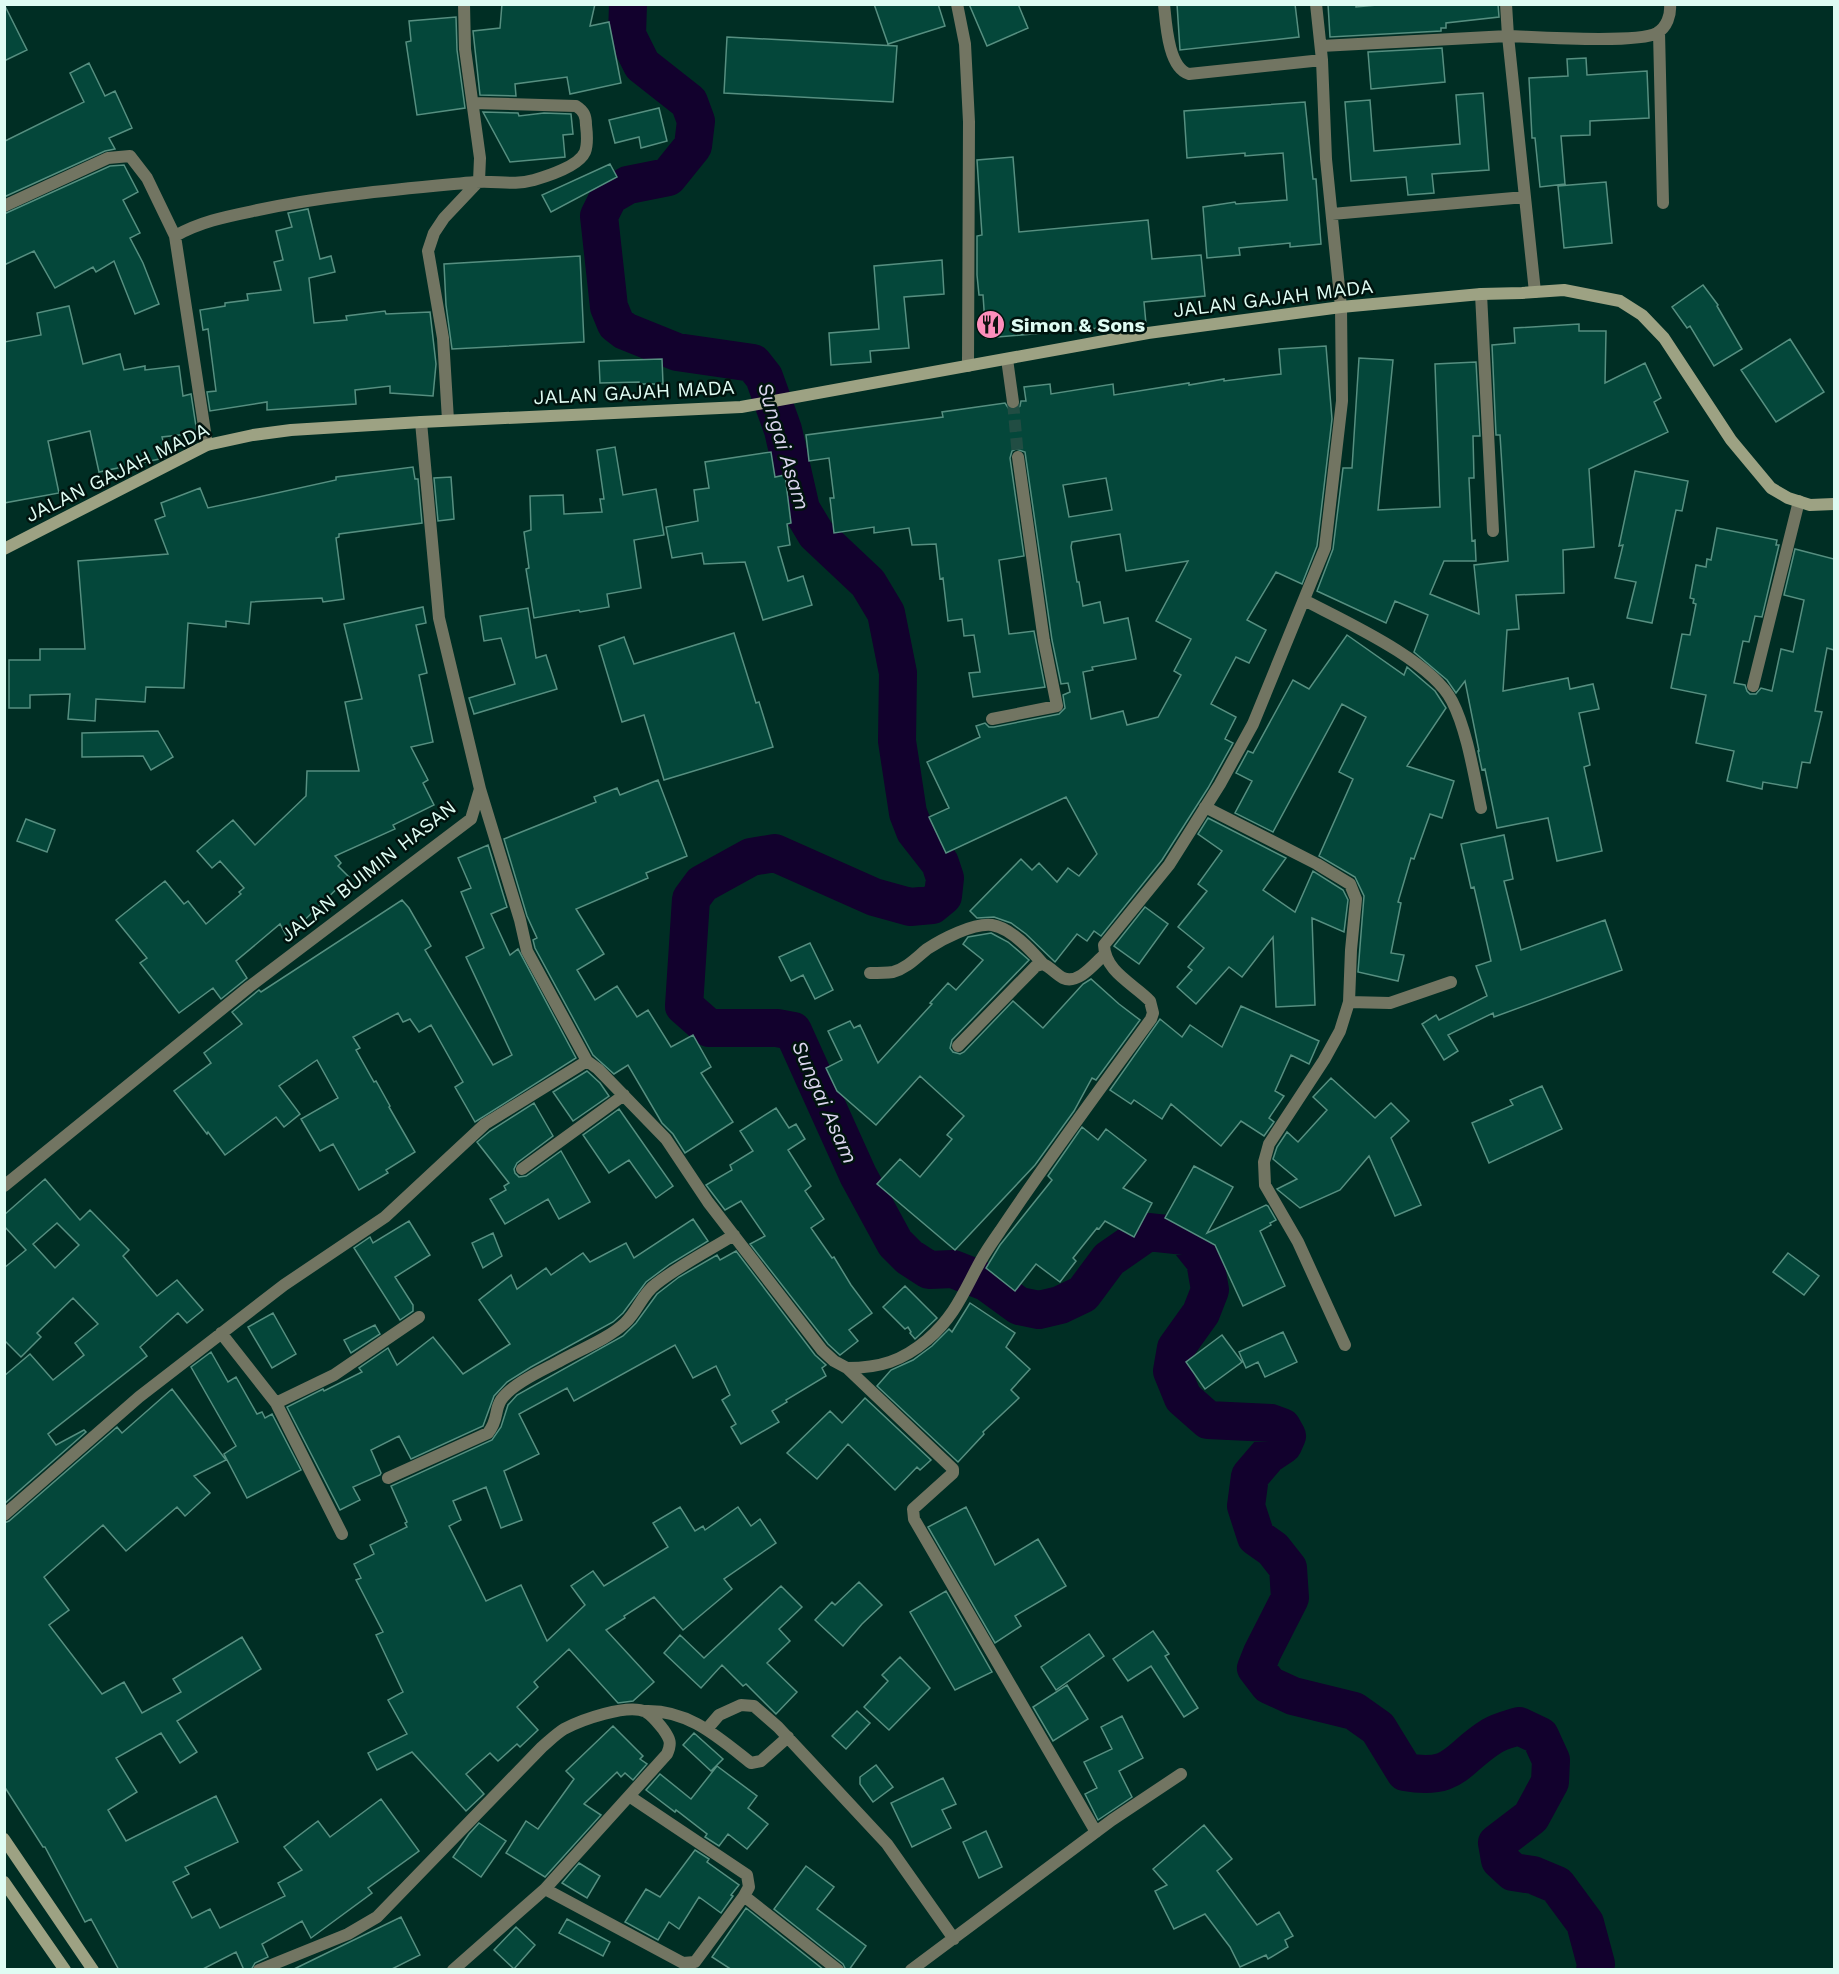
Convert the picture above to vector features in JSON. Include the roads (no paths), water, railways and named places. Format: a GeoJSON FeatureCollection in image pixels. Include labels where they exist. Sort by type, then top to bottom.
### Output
{"type":"FeatureCollection","features":[{"type":"Feature","properties":{"kind":"main road","name":"JALAN GAJAH MADA"},"geometry":{"type":"LineString","coordinates":[[4,549],[207,445],[253,435],[291,429],[741,407],[1148,333],[1341,307],[1481,294],[1564,290],[1620,301],[1642,315],[1664,338],[1731,440],[1772,488],[1788,498],[1809,505],[1834,504]]}},
{"type":"Feature","properties":{"kind":"main road"},"geometry":{"type":"LineString","coordinates":[[4,1839],[93,1970]]}},
{"type":"Feature","properties":{"kind":"main road"},"geometry":{"type":"LineString","coordinates":[[4,1882],[65,1970]]}},
{"type":"Feature","properties":{"kind":"street"},"geometry":{"type":"LineString","coordinates":[[448,420],[443,338],[428,251],[434,232],[444,218],[479,181],[480,158],[465,49],[464,4]]}},
{"type":"Feature","properties":{"kind":"street"},"geometry":{"type":"LineString","coordinates":[[957,4],[965,44],[969,122],[968,366]]}},
{"type":"Feature","properties":{"kind":"street"},"geometry":{"type":"LineString","coordinates":[[1164,4],[1171,49],[1184,73],[1322,60]]}},
{"type":"Feature","properties":{"kind":"street"},"geometry":{"type":"LineString","coordinates":[[847,1368],[869,1368],[897,1360],[910,1353],[946,1322],[964,1296],[980,1261],[1083,1112],[1151,1019],[1153,1007],[1150,1001],[1122,978],[1104,956],[1104,945],[1169,865],[1253,724],[1325,548],[1342,401],[1341,307],[1326,159],[1322,60],[1316,4]]}},
{"type":"Feature","properties":{"kind":"street"},"geometry":{"type":"LineString","coordinates":[[1506,4],[1536,292]]}},
{"type":"Feature","properties":{"kind":"street"},"geometry":{"type":"LineString","coordinates":[[1320,46],[1508,36],[1638,39],[1659,32],[1667,22],[1671,11],[1670,4]]}},
{"type":"Feature","properties":{"kind":"street"},"geometry":{"type":"LineString","coordinates":[[1659,32],[1663,203]]}},
{"type":"Feature","properties":{"kind":"street"},"geometry":{"type":"LineString","coordinates":[[175,236],[211,220],[300,201],[479,181],[511,184],[532,181],[577,162],[586,150],[587,133],[584,113],[576,106],[473,103]]}},
{"type":"Feature","properties":{"kind":"street"},"geometry":{"type":"LineString","coordinates":[[4,206],[108,158],[130,156],[147,178],[175,236],[207,445]]}},
{"type":"Feature","properties":{"kind":"street"},"geometry":{"type":"LineString","coordinates":[[1332,214],[1526,197]]}},
{"type":"Feature","properties":{"kind":"street"},"geometry":{"type":"LineString","coordinates":[[1481,294],[1493,531]]}},
{"type":"Feature","properties":{"kind":"street"},"geometry":{"type":"LineString","coordinates":[[1006,359],[1013,402]]}},
{"type":"Feature","properties":{"kind":"street"},"geometry":{"type":"LineString","coordinates":[[421,422],[438,618],[480,789],[520,920],[527,951],[586,1061],[598,1069],[666,1139],[708,1202],[822,1350],[834,1361],[847,1368],[953,1469],[953,1473],[913,1509],[914,1519],[1096,1832]]}},
{"type":"Feature","properties":{"kind":"street"},"geometry":{"type":"LineString","coordinates":[[992,719],[1057,706],[1044,641],[1018,456]]}},
{"type":"Feature","properties":{"kind":"street"},"geometry":{"type":"LineString","coordinates":[[1753,686],[1798,501]]}},
{"type":"Feature","properties":{"kind":"street"},"geometry":{"type":"LineString","coordinates":[[1304,600],[1375,637],[1412,661],[1443,687],[1453,702],[1461,724],[1482,808]]}},
{"type":"Feature","properties":{"kind":"street","name":"JALAN BUIMIN HASAN"},"geometry":{"type":"LineString","coordinates":[[4,1186],[249,987],[463,826],[471,819],[480,789]]}},
{"type":"Feature","properties":{"kind":"street"},"geometry":{"type":"LineString","coordinates":[[1205,807],[1292,850],[1350,884],[1356,899],[1348,1002],[1340,1031],[1269,1144],[1264,1162],[1265,1185],[1298,1242],[1345,1345]]}},
{"type":"Feature","properties":{"kind":"street"},"geometry":{"type":"LineString","coordinates":[[870,973],[892,972],[907,966],[940,940],[976,927],[992,925],[1027,945],[1043,964],[1064,979],[1080,976],[1104,956]]}},
{"type":"Feature","properties":{"kind":"street"},"geometry":{"type":"LineString","coordinates":[[958,1046],[1036,966],[1043,964]]}},
{"type":"Feature","properties":{"kind":"street"},"geometry":{"type":"LineString","coordinates":[[1348,1002],[1390,1003],[1451,982]]}},
{"type":"Feature","properties":{"kind":"street"},"geometry":{"type":"LineString","coordinates":[[4,1515],[139,1397],[284,1285],[385,1217],[485,1124],[586,1061]]}},
{"type":"Feature","properties":{"kind":"street"},"geometry":{"type":"LineString","coordinates":[[522,1169],[624,1095]]}},
{"type":"Feature","properties":{"kind":"street"},"geometry":{"type":"LineString","coordinates":[[388,1478],[488,1433],[494,1426],[501,1399],[511,1390],[616,1330],[633,1314],[642,1298],[655,1284],[734,1235]]}},
{"type":"Feature","properties":{"kind":"street"},"geometry":{"type":"LineString","coordinates":[[276,1403],[334,1375],[419,1317]]}},
{"type":"Feature","properties":{"kind":"street"},"geometry":{"type":"LineString","coordinates":[[221,1333],[276,1403],[342,1534]]}},
{"type":"Feature","properties":{"kind":"street"},"geometry":{"type":"LineString","coordinates":[[707,1729],[719,1715],[728,1710],[741,1706],[754,1706],[788,1737],[887,1844],[954,1939]]}},
{"type":"Feature","properties":{"kind":"street"},"geometry":{"type":"LineString","coordinates":[[259,1970],[348,1934],[377,1917],[542,1747],[562,1730],[602,1715],[631,1710],[659,1710],[688,1718],[707,1729],[751,1762],[761,1761],[788,1737]]}},
{"type":"Feature","properties":{"kind":"street"},"geometry":{"type":"LineString","coordinates":[[453,1970],[545,1889],[660,1762],[671,1745],[670,1738],[644,1711]]}},
{"type":"Feature","properties":{"kind":"street"},"geometry":{"type":"LineString","coordinates":[[911,1970],[1096,1832],[1181,1774]]}},
{"type":"Feature","properties":{"kind":"street"},"geometry":{"type":"LineString","coordinates":[[545,1889],[683,1963],[695,1962],[744,1896],[749,1887],[747,1875],[629,1796]]}},
{"type":"Feature","properties":{"kind":"street"},"geometry":{"type":"LineString","coordinates":[[744,1896],[838,1970]]}},
{"type":"Feature","properties":{"kind":"waterway","name":"Sungai Asam"},"geometry":{"type":"LineString","coordinates":[[628,4],[627,35],[642,65],[689,102],[696,121],[693,146],[668,177],[628,185],[609,196],[599,216],[609,307],[616,324],[625,331],[677,352],[753,363],[764,377],[783,430],[801,509],[816,534],[868,583],[886,613],[898,673],[897,741],[908,813],[915,831],[940,863],[945,878],[943,896],[932,905],[910,907],[874,897],[775,853],[751,857],[702,884],[691,899],[684,1006],[709,1028],[777,1028],[793,1031],[858,1175],[895,1243],[909,1257],[929,1270],[953,1269],[986,1282],[1019,1306],[1039,1310],[1060,1305],[1083,1294],[1109,1259],[1148,1232],[1185,1236],[1205,1261],[1210,1290],[1201,1313],[1176,1348],[1172,1371],[1183,1398],[1208,1420],[1271,1423],[1282,1427],[1287,1436],[1283,1445],[1268,1455],[1250,1476],[1246,1506],[1256,1537],[1273,1549],[1288,1568],[1290,1598],[1256,1668],[1269,1685],[1293,1696],[1354,1711],[1378,1728],[1405,1772],[1422,1774],[1445,1771],[1492,1736],[1519,1726],[1540,1736],[1551,1760],[1550,1782],[1531,1817],[1497,1843],[1500,1860],[1513,1872],[1533,1875],[1557,1885],[1585,1923],[1596,1964],[1595,1970]]}},
{"type":"Feature","properties":{"kind":"tunnel"},"geometry":{"type":"LineString","coordinates":[[1013,402],[1018,457]]}},
{"type":"Feature","properties":{"kind":"place","name":"Simon & Sons"},"geometry":{"type":"Point","coordinates":[990,325]}}]}
